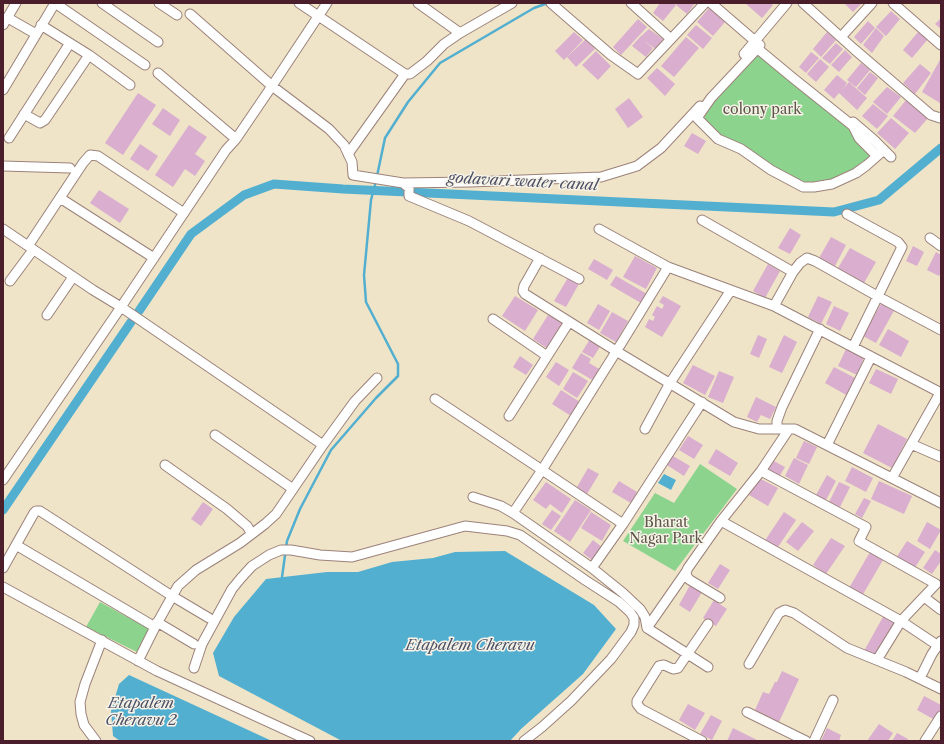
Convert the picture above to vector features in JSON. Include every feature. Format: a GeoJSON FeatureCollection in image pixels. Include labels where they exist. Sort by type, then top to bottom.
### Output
{"type":"FeatureCollection","features":[{"type":"Feature","properties":{"kind":"street"},"geometry":{"type":"LineString","coordinates":[[16,3],[6,16],[36,34]]}},
{"type":"Feature","properties":{"kind":"street"},"geometry":{"type":"LineString","coordinates":[[3,90],[55,3],[145,65]]}},
{"type":"Feature","properties":{"kind":"street"},"geometry":{"type":"LineString","coordinates":[[102,3],[158,42]]}},
{"type":"Feature","properties":{"kind":"street"},"geometry":{"type":"LineString","coordinates":[[159,3],[177,15]]}},
{"type":"Feature","properties":{"kind":"street"},"geometry":{"type":"LineString","coordinates":[[299,3],[405,74],[410,74],[427,61],[444,44],[460,33],[512,3]]}},
{"type":"Feature","properties":{"kind":"street"},"geometry":{"type":"LineString","coordinates":[[3,480],[6,468],[121,307],[327,3]]}},
{"type":"Feature","properties":{"kind":"street"},"geometry":{"type":"LineString","coordinates":[[418,3],[460,33]]}},
{"type":"Feature","properties":{"kind":"street"},"geometry":{"type":"LineString","coordinates":[[630,3],[671,39]]}},
{"type":"Feature","properties":{"kind":"street"},"geometry":{"type":"LineString","coordinates":[[554,6],[612,55],[638,74],[705,3]]}},
{"type":"Feature","properties":{"kind":"street"},"geometry":{"type":"LineString","coordinates":[[711,3],[755,42],[874,140],[891,157]]}},
{"type":"Feature","properties":{"kind":"street"},"geometry":{"type":"LineString","coordinates":[[407,189],[470,182],[601,177],[637,166],[662,148],[788,3]]}},
{"type":"Feature","properties":{"kind":"street"},"geometry":{"type":"LineString","coordinates":[[803,3],[841,38],[932,115],[941,117]]}},
{"type":"Feature","properties":{"kind":"street"},"geometry":{"type":"LineString","coordinates":[[841,38],[872,3]]}},
{"type":"Feature","properties":{"kind":"street"},"geometry":{"type":"LineString","coordinates":[[893,3],[941,45]]}},
{"type":"Feature","properties":{"kind":"street"},"geometry":{"type":"LineString","coordinates":[[190,14],[272,86],[329,129],[344,145],[352,162],[353,175],[407,189],[580,279]]}},
{"type":"Feature","properties":{"kind":"street"},"geometry":{"type":"LineString","coordinates":[[41,25],[89,55],[130,85]]}},
{"type":"Feature","properties":{"kind":"street"},"geometry":{"type":"LineString","coordinates":[[9,138],[70,43]]}},
{"type":"Feature","properties":{"kind":"street"},"geometry":{"type":"LineString","coordinates":[[877,156],[859,138],[853,126],[758,49],[711,98],[697,118],[718,138],[741,149],[771,170],[803,187],[832,184],[856,173],[867,165],[884,150]]}},
{"type":"Feature","properties":{"kind":"street"},"geometry":{"type":"LineString","coordinates":[[24,114],[40,123],[45,120],[89,55]]}},
{"type":"Feature","properties":{"kind":"street"},"geometry":{"type":"LineString","coordinates":[[158,73],[231,144]]}},
{"type":"Feature","properties":{"kind":"street"},"geometry":{"type":"LineString","coordinates":[[348,154],[405,74]]}},
{"type":"Feature","properties":{"kind":"street"},"geometry":{"type":"LineString","coordinates":[[10,281],[60,198],[87,157],[94,155],[98,156],[184,213]]}},
{"type":"Feature","properties":{"kind":"street"},"geometry":{"type":"LineString","coordinates":[[3,166],[70,168]]}},
{"type":"Feature","properties":{"kind":"street"},"geometry":{"type":"LineString","coordinates":[[60,198],[154,258]]}},
{"type":"Feature","properties":{"kind":"street"},"geometry":{"type":"LineString","coordinates":[[847,214],[898,242],[902,247],[879,297],[853,347]]}},
{"type":"Feature","properties":{"kind":"street"},"geometry":{"type":"LineString","coordinates":[[702,220],[793,272]]}},
{"type":"Feature","properties":{"kind":"street"},"geometry":{"type":"LineString","coordinates":[[3,229],[73,277],[121,307],[323,445]]}},
{"type":"Feature","properties":{"kind":"street"},"geometry":{"type":"LineString","coordinates":[[599,229],[668,267],[774,306],[940,393],[892,478]]}},
{"type":"Feature","properties":{"kind":"street"},"geometry":{"type":"LineString","coordinates":[[930,238],[941,246]]}},
{"type":"Feature","properties":{"kind":"street"},"geometry":{"type":"LineString","coordinates":[[540,258],[524,286],[523,292],[616,351],[734,422],[759,429],[795,429],[941,503]]}},
{"type":"Feature","properties":{"kind":"street"},"geometry":{"type":"LineString","coordinates":[[774,306],[793,272],[800,263],[807,258],[941,330]]}},
{"type":"Feature","properties":{"kind":"street"},"geometry":{"type":"LineString","coordinates":[[513,513],[542,470],[668,267]]}},
{"type":"Feature","properties":{"kind":"street"},"geometry":{"type":"LineString","coordinates":[[47,315],[73,277]]}},
{"type":"Feature","properties":{"kind":"street"},"geometry":{"type":"LineString","coordinates":[[645,429],[670,383],[731,290]]}},
{"type":"Feature","properties":{"kind":"street"},"geometry":{"type":"LineString","coordinates":[[493,319],[547,356]]}},
{"type":"Feature","properties":{"kind":"street"},"geometry":{"type":"LineString","coordinates":[[509,416],[569,322]]}},
{"type":"Feature","properties":{"kind":"street"},"geometry":{"type":"LineString","coordinates":[[776,429],[780,410],[820,329]]}},
{"type":"Feature","properties":{"kind":"street"},"geometry":{"type":"LineString","coordinates":[[827,445],[871,357]]}},
{"type":"Feature","properties":{"kind":"street"},"geometry":{"type":"LineString","coordinates":[[138,661],[156,624],[178,586],[196,570],[236,546],[276,514],[292,489],[355,401],[377,378]]}},
{"type":"Feature","properties":{"kind":"street"},"geometry":{"type":"LineString","coordinates":[[435,399],[623,524]]}},
{"type":"Feature","properties":{"kind":"street"},"geometry":{"type":"LineString","coordinates":[[592,568],[623,524],[702,402]]}},
{"type":"Feature","properties":{"kind":"street"},"geometry":{"type":"LineString","coordinates":[[647,628],[721,521],[761,471],[789,429]]}},
{"type":"Feature","properties":{"kind":"street"},"geometry":{"type":"LineString","coordinates":[[215,435],[292,489]]}},
{"type":"Feature","properties":{"kind":"street"},"geometry":{"type":"LineString","coordinates":[[911,444],[941,457]]}},
{"type":"Feature","properties":{"kind":"street"},"geometry":{"type":"LineString","coordinates":[[165,465],[227,509],[247,526],[252,534]]}},
{"type":"Feature","properties":{"kind":"street"},"geometry":{"type":"LineString","coordinates":[[761,471],[866,527],[860,541],[938,582],[901,621],[877,660]]}},
{"type":"Feature","properties":{"kind":"street"},"geometry":{"type":"LineString","coordinates":[[473,497],[501,506],[513,513],[592,568],[640,609],[645,617],[647,628],[708,667]]}},
{"type":"Feature","properties":{"kind":"street"},"geometry":{"type":"LineString","coordinates":[[3,568],[34,513],[36,511],[40,511],[172,596],[209,618]]}},
{"type":"Feature","properties":{"kind":"street"},"geometry":{"type":"LineString","coordinates":[[721,521],[939,643],[920,678]]}},
{"type":"Feature","properties":{"kind":"street"},"geometry":{"type":"LineString","coordinates":[[194,668],[202,644],[232,589],[252,566],[269,555],[281,550],[291,550],[320,555],[352,557],[465,526],[507,531],[520,535],[619,602],[634,618],[634,624],[631,632],[611,659],[572,701],[524,741]]}},
{"type":"Feature","properties":{"kind":"street"},"geometry":{"type":"LineString","coordinates":[[16,545],[194,644]]}},
{"type":"Feature","properties":{"kind":"street"},"geometry":{"type":"LineString","coordinates":[[686,572],[687,577],[690,580],[720,598]]}},
{"type":"Feature","properties":{"kind":"street"},"geometry":{"type":"LineString","coordinates":[[3,587],[102,640],[115,645],[138,661],[310,741]]}},
{"type":"Feature","properties":{"kind":"street"},"geometry":{"type":"LineString","coordinates":[[924,597],[941,610]]}},
{"type":"Feature","properties":{"kind":"street"},"geometry":{"type":"LineString","coordinates":[[749,664],[779,613],[785,610],[794,613],[846,648],[920,678],[941,689]]}},
{"type":"Feature","properties":{"kind":"street"},"geometry":{"type":"LineString","coordinates":[[702,741],[687,738],[641,709],[637,704],[637,701],[660,666],[664,665],[673,669],[678,668],[708,624]]}},
{"type":"Feature","properties":{"kind":"street"},"geometry":{"type":"LineString","coordinates":[[96,741],[84,725],[80,714],[80,702],[84,684],[102,640]]}},
{"type":"Feature","properties":{"kind":"street"},"geometry":{"type":"LineString","coordinates":[[814,741],[834,700]]}},
{"type":"Feature","properties":{"kind":"street"},"geometry":{"type":"LineString","coordinates":[[747,712],[806,741]]}},
{"type":"Feature","properties":{"kind":"street"},"geometry":{"type":"LineString","coordinates":[[925,741],[941,716]]}},
{"type":"Feature","properties":{"kind":"green space","name":"colony park"},"geometry":{"type":"Polygon","coordinates":[[[757,50],[850,124],[875,156],[870,161],[833,182],[804,184],[726,140],[706,125],[704,118],[713,100],[757,50]]]}},
{"type":"Feature","properties":{"kind":"green space","name":"Bharat Nagar Park"},"geometry":{"type":"Polygon","coordinates":[[[700,464],[737,489],[675,571],[623,541],[655,493],[674,503],[700,464]]]}},
{"type":"Feature","properties":{"kind":"green space"},"geometry":{"type":"Polygon","coordinates":[[[100,602],[149,629],[137,652],[86,627],[100,602]]]}},
{"type":"Feature","properties":{"kind":"water"},"geometry":{"type":"Polygon","coordinates":[[[664,474],[676,480],[671,490],[658,483],[664,474]]]}},
{"type":"Feature","properties":{"kind":"water","name":"Etapalem Cheravu"},"geometry":{"type":"Polygon","coordinates":[[[505,551],[594,605],[616,629],[583,674],[521,729],[510,741],[342,741],[219,676],[213,653],[234,617],[266,579],[327,572],[358,572],[392,562],[433,558],[455,552],[505,551]]]}},
{"type":"Feature","properties":{"kind":"water","name":"Etapalem Cheravu 2"},"geometry":{"type":"Polygon","coordinates":[[[129,675],[272,741],[120,741],[113,736],[111,711],[119,684],[129,675]]]}},
{"type":"Feature","properties":{"kind":"building"},"geometry":{"type":"Polygon","coordinates":[[[660,3],[673,3],[676,5],[663,21],[653,13],[660,3]]]}},
{"type":"Feature","properties":{"kind":"building"},"geometry":{"type":"Polygon","coordinates":[[[677,3],[695,3],[687,14],[676,5],[677,3]]]}},
{"type":"Feature","properties":{"kind":"building"},"geometry":{"type":"Polygon","coordinates":[[[745,3],[770,3],[773,5],[762,18],[745,3]]]}},
{"type":"Feature","properties":{"kind":"building"},"geometry":{"type":"Polygon","coordinates":[[[844,3],[862,3],[853,12],[844,3]]]}},
{"type":"Feature","properties":{"kind":"building"},"geometry":{"type":"Polygon","coordinates":[[[709,8],[725,22],[713,36],[697,22],[709,8]]]}},
{"type":"Feature","properties":{"kind":"building"},"geometry":{"type":"Polygon","coordinates":[[[891,11],[900,19],[886,36],[876,27],[891,11]]]}},
{"type":"Feature","properties":{"kind":"building"},"geometry":{"type":"Polygon","coordinates":[[[941,18],[941,29],[935,24],[941,18]]]}},
{"type":"Feature","properties":{"kind":"building"},"geometry":{"type":"Polygon","coordinates":[[[638,19],[647,27],[621,55],[613,47],[638,19]]]}},
{"type":"Feature","properties":{"kind":"building"},"geometry":{"type":"Polygon","coordinates":[[[868,21],[875,28],[861,44],[854,37],[868,21]]]}},
{"type":"Feature","properties":{"kind":"building"},"geometry":{"type":"Polygon","coordinates":[[[696,25],[712,38],[703,49],[687,35],[696,25]]]}},
{"type":"Feature","properties":{"kind":"building"},"geometry":{"type":"Polygon","coordinates":[[[876,28],[884,36],[872,53],[863,45],[876,28]]]}},
{"type":"Feature","properties":{"kind":"building"},"geometry":{"type":"Polygon","coordinates":[[[649,29],[663,39],[656,49],[644,41],[653,48],[646,57],[632,46],[649,29]]]}},
{"type":"Feature","properties":{"kind":"building"},"geometry":{"type":"Polygon","coordinates":[[[574,32],[583,40],[564,60],[555,51],[574,32]]]}},
{"type":"Feature","properties":{"kind":"building"},"geometry":{"type":"Polygon","coordinates":[[[827,32],[836,40],[821,57],[813,49],[827,32]]]}},
{"type":"Feature","properties":{"kind":"building"},"geometry":{"type":"Polygon","coordinates":[[[918,32],[928,39],[912,58],[903,50],[918,32]]]}},
{"type":"Feature","properties":{"kind":"building"},"geometry":{"type":"Polygon","coordinates":[[[686,37],[699,48],[674,77],[661,66],[686,37]]]}},
{"type":"Feature","properties":{"kind":"building"},"geometry":{"type":"Polygon","coordinates":[[[586,39],[595,49],[576,67],[567,57],[586,39]]]}},
{"type":"Feature","properties":{"kind":"building"},"geometry":{"type":"Polygon","coordinates":[[[836,43],[843,49],[830,64],[822,58],[836,43]]]}},
{"type":"Feature","properties":{"kind":"building"},"geometry":{"type":"Polygon","coordinates":[[[845,50],[852,57],[839,72],[831,65],[845,50]]]}},
{"type":"Feature","properties":{"kind":"building"},"geometry":{"type":"Polygon","coordinates":[[[596,51],[611,66],[598,80],[582,65],[596,51]]]}},
{"type":"Feature","properties":{"kind":"building"},"geometry":{"type":"Polygon","coordinates":[[[811,52],[819,58],[806,73],[799,67],[811,52]]]}},
{"type":"Feature","properties":{"kind":"building"},"geometry":{"type":"Polygon","coordinates":[[[941,58],[941,101],[940,103],[922,92],[941,58]]]}},
{"type":"Feature","properties":{"kind":"building"},"geometry":{"type":"Polygon","coordinates":[[[820,59],[829,67],[816,82],[807,74],[820,59]]]}},
{"type":"Feature","properties":{"kind":"building"},"geometry":{"type":"Polygon","coordinates":[[[861,63],[870,70],[856,87],[847,80],[861,63]]]}},
{"type":"Feature","properties":{"kind":"building"},"geometry":{"type":"Polygon","coordinates":[[[920,64],[931,73],[915,94],[903,83],[920,64]]]}},
{"type":"Feature","properties":{"kind":"building"},"geometry":{"type":"Polygon","coordinates":[[[657,68],[675,84],[665,96],[647,78],[657,68]]]}},
{"type":"Feature","properties":{"kind":"building"},"geometry":{"type":"Polygon","coordinates":[[[870,72],[878,78],[865,95],[857,88],[870,72]]]}},
{"type":"Feature","properties":{"kind":"building"},"geometry":{"type":"Polygon","coordinates":[[[837,75],[847,83],[842,90],[849,82],[867,98],[857,110],[839,93],[834,99],[824,90],[837,75]]]}},
{"type":"Feature","properties":{"kind":"building"},"geometry":{"type":"Polygon","coordinates":[[[887,87],[901,97],[887,114],[873,102],[887,87]]]}},
{"type":"Feature","properties":{"kind":"building"},"geometry":{"type":"Polygon","coordinates":[[[138,93],[156,105],[123,155],[105,143],[138,93]]]}},
{"type":"Feature","properties":{"kind":"building"},"geometry":{"type":"Polygon","coordinates":[[[629,98],[643,117],[628,128],[615,109],[629,98]]]}},
{"type":"Feature","properties":{"kind":"building"},"geometry":{"type":"Polygon","coordinates":[[[906,100],[928,118],[915,133],[893,116],[906,100]]]}},
{"type":"Feature","properties":{"kind":"building"},"geometry":{"type":"Polygon","coordinates":[[[726,104],[730,106],[727,112],[722,109],[726,104]]]}},
{"type":"Feature","properties":{"kind":"building"},"geometry":{"type":"Polygon","coordinates":[[[873,104],[888,116],[877,129],[862,116],[873,104]]]}},
{"type":"Feature","properties":{"kind":"building"},"geometry":{"type":"Polygon","coordinates":[[[163,108],[180,120],[170,136],[152,124],[163,108]]]}},
{"type":"Feature","properties":{"kind":"building"},"geometry":{"type":"Polygon","coordinates":[[[891,118],[909,133],[895,149],[877,133],[891,118]]]}},
{"type":"Feature","properties":{"kind":"building"},"geometry":{"type":"Polygon","coordinates":[[[189,125],[207,137],[195,154],[205,161],[195,176],[185,169],[173,187],[155,175],[189,125]]]}},
{"type":"Feature","properties":{"kind":"building"},"geometry":{"type":"Polygon","coordinates":[[[692,133],[706,141],[698,154],[684,146],[692,133]]]}},
{"type":"Feature","properties":{"kind":"building"},"geometry":{"type":"Polygon","coordinates":[[[140,144],[158,156],[148,171],[130,159],[140,144]]]}},
{"type":"Feature","properties":{"kind":"building"},"geometry":{"type":"Polygon","coordinates":[[[99,190],[129,209],[120,223],[90,203],[99,190]]]}},
{"type":"Feature","properties":{"kind":"building"},"geometry":{"type":"Polygon","coordinates":[[[790,228],[801,235],[790,254],[778,248],[790,228]]]}},
{"type":"Feature","properties":{"kind":"building"},"geometry":{"type":"Polygon","coordinates":[[[831,237],[846,245],[835,266],[819,258],[831,237]]]}},
{"type":"Feature","properties":{"kind":"building"},"geometry":{"type":"Polygon","coordinates":[[[913,246],[924,252],[917,266],[906,261],[913,246]]]}},
{"type":"Feature","properties":{"kind":"building"},"geometry":{"type":"Polygon","coordinates":[[[850,248],[876,262],[864,283],[838,268],[850,248]]]}},
{"type":"Feature","properties":{"kind":"building"},"geometry":{"type":"Polygon","coordinates":[[[936,252],[941,255],[941,272],[939,276],[927,270],[936,252]]]}},
{"type":"Feature","properties":{"kind":"building"},"geometry":{"type":"Polygon","coordinates":[[[635,256],[657,268],[646,289],[623,277],[635,256]]]}},
{"type":"Feature","properties":{"kind":"building"},"geometry":{"type":"Polygon","coordinates":[[[594,259],[613,270],[607,280],[588,269],[594,259]]]}},
{"type":"Feature","properties":{"kind":"building"},"geometry":{"type":"Polygon","coordinates":[[[768,264],[780,271],[765,298],[753,291],[768,264]]]}},
{"type":"Feature","properties":{"kind":"building"},"geometry":{"type":"Polygon","coordinates":[[[569,276],[580,282],[566,307],[554,301],[569,276]]]}},
{"type":"Feature","properties":{"kind":"building"},"geometry":{"type":"Polygon","coordinates":[[[616,276],[647,294],[641,303],[610,285],[616,276]]]}},
{"type":"Feature","properties":{"kind":"building"},"geometry":{"type":"Polygon","coordinates":[[[515,296],[538,310],[525,331],[502,316],[515,296]]]}},
{"type":"Feature","properties":{"kind":"building"},"geometry":{"type":"Polygon","coordinates":[[[663,296],[681,306],[662,337],[645,327],[649,319],[653,321],[655,317],[652,315],[657,306],[662,309],[664,305],[659,302],[663,296]]]}},
{"type":"Feature","properties":{"kind":"building"},"geometry":{"type":"Polygon","coordinates":[[[818,296],[832,302],[821,324],[808,317],[818,296]]]}},
{"type":"Feature","properties":{"kind":"building"},"geometry":{"type":"Polygon","coordinates":[[[882,302],[895,309],[876,343],[863,336],[882,302]]]}},
{"type":"Feature","properties":{"kind":"building"},"geometry":{"type":"Polygon","coordinates":[[[598,304],[610,311],[599,330],[587,323],[598,304]]]}},
{"type":"Feature","properties":{"kind":"building"},"geometry":{"type":"Polygon","coordinates":[[[834,306],[849,313],[840,331],[826,324],[834,306]]]}},
{"type":"Feature","properties":{"kind":"building"},"geometry":{"type":"Polygon","coordinates":[[[612,312],[628,321],[616,342],[600,333],[612,312]]]}},
{"type":"Feature","properties":{"kind":"building"},"geometry":{"type":"Polygon","coordinates":[[[548,315],[564,324],[548,349],[533,339],[548,315]]]}},
{"type":"Feature","properties":{"kind":"building"},"geometry":{"type":"Polygon","coordinates":[[[888,329],[909,341],[901,357],[879,345],[888,329]]]}},
{"type":"Feature","properties":{"kind":"building"},"geometry":{"type":"Polygon","coordinates":[[[758,335],[767,339],[759,358],[750,354],[758,335]]]}},
{"type":"Feature","properties":{"kind":"building"},"geometry":{"type":"Polygon","coordinates":[[[784,335],[797,342],[782,373],[769,367],[784,335]]]}},
{"type":"Feature","properties":{"kind":"building"},"geometry":{"type":"Polygon","coordinates":[[[590,339],[601,345],[593,358],[582,352],[590,339]]]}},
{"type":"Feature","properties":{"kind":"building"},"geometry":{"type":"Polygon","coordinates":[[[846,349],[864,357],[857,375],[838,366],[846,349]]]}},
{"type":"Feature","properties":{"kind":"building"},"geometry":{"type":"Polygon","coordinates":[[[581,353],[591,359],[589,363],[601,370],[594,381],[572,368],[581,353]]]}},
{"type":"Feature","properties":{"kind":"building"},"geometry":{"type":"Polygon","coordinates":[[[520,356],[533,365],[526,375],[513,367],[520,356]]]}},
{"type":"Feature","properties":{"kind":"building"},"geometry":{"type":"Polygon","coordinates":[[[556,362],[569,370],[559,386],[546,377],[556,362]]]}},
{"type":"Feature","properties":{"kind":"building"},"geometry":{"type":"Polygon","coordinates":[[[693,365],[715,376],[705,395],[683,383],[693,365]]]}},
{"type":"Feature","properties":{"kind":"building"},"geometry":{"type":"Polygon","coordinates":[[[834,367],[857,379],[848,396],[825,383],[834,367]]]}},
{"type":"Feature","properties":{"kind":"building"},"geometry":{"type":"Polygon","coordinates":[[[876,369],[898,379],[891,394],[869,383],[876,369]]]}},
{"type":"Feature","properties":{"kind":"building"},"geometry":{"type":"Polygon","coordinates":[[[719,371],[734,377],[723,403],[708,397],[719,371]]]}},
{"type":"Feature","properties":{"kind":"building"},"geometry":{"type":"Polygon","coordinates":[[[573,372],[588,381],[577,398],[563,389],[573,372]]]}},
{"type":"Feature","properties":{"kind":"building"},"geometry":{"type":"Polygon","coordinates":[[[561,390],[580,402],[571,416],[552,404],[561,390]]]}},
{"type":"Feature","properties":{"kind":"building"},"geometry":{"type":"Polygon","coordinates":[[[756,397],[776,407],[770,419],[761,415],[757,422],[747,417],[756,397]]]}},
{"type":"Feature","properties":{"kind":"building"},"geometry":{"type":"Polygon","coordinates":[[[878,424],[907,439],[892,468],[863,453],[878,424]]]}},
{"type":"Feature","properties":{"kind":"building"},"geometry":{"type":"Polygon","coordinates":[[[688,436],[703,445],[694,459],[679,450],[688,436]]]}},
{"type":"Feature","properties":{"kind":"building"},"geometry":{"type":"Polygon","coordinates":[[[804,441],[817,447],[809,464],[796,458],[804,441]]]}},
{"type":"Feature","properties":{"kind":"building"},"geometry":{"type":"Polygon","coordinates":[[[716,449],[738,463],[730,476],[708,463],[716,449]]]}},
{"type":"Feature","properties":{"kind":"building"},"geometry":{"type":"Polygon","coordinates":[[[673,456],[690,466],[684,476],[667,465],[673,456]]]}},
{"type":"Feature","properties":{"kind":"building"},"geometry":{"type":"Polygon","coordinates":[[[794,458],[808,465],[799,484],[785,476],[794,458]]]}},
{"type":"Feature","properties":{"kind":"building"},"geometry":{"type":"Polygon","coordinates":[[[772,460],[785,467],[779,477],[767,470],[772,460]]]}},
{"type":"Feature","properties":{"kind":"building"},"geometry":{"type":"Polygon","coordinates":[[[852,467],[873,478],[866,492],[845,481],[852,467]]]}},
{"type":"Feature","properties":{"kind":"building"},"geometry":{"type":"Polygon","coordinates":[[[588,468],[599,474],[587,494],[577,487],[588,468]]]}},
{"type":"Feature","properties":{"kind":"building"},"geometry":{"type":"Polygon","coordinates":[[[827,475],[836,481],[826,500],[816,495],[827,475]]]}},
{"type":"Feature","properties":{"kind":"building"},"geometry":{"type":"Polygon","coordinates":[[[759,478],[778,488],[768,506],[749,495],[759,478]]]}},
{"type":"Feature","properties":{"kind":"building"},"geometry":{"type":"Polygon","coordinates":[[[619,481],[637,492],[631,503],[612,492],[619,481]]]}},
{"type":"Feature","properties":{"kind":"building"},"geometry":{"type":"Polygon","coordinates":[[[879,481],[912,496],[904,514],[871,499],[879,481]]]}},
{"type":"Feature","properties":{"kind":"building"},"geometry":{"type":"Polygon","coordinates":[[[546,482],[571,499],[562,513],[550,504],[546,509],[533,500],[546,482]]]}},
{"type":"Feature","properties":{"kind":"building"},"geometry":{"type":"Polygon","coordinates":[[[839,482],[850,487],[840,507],[829,502],[839,482]]]}},
{"type":"Feature","properties":{"kind":"building"},"geometry":{"type":"Polygon","coordinates":[[[864,498],[871,501],[862,518],[855,514],[864,498]]]}},
{"type":"Feature","properties":{"kind":"building"},"geometry":{"type":"Polygon","coordinates":[[[575,500],[591,510],[570,542],[554,531],[575,500]]]}},
{"type":"Feature","properties":{"kind":"building"},"geometry":{"type":"Polygon","coordinates":[[[203,502],[213,509],[201,526],[191,519],[203,502]]]}},
{"type":"Feature","properties":{"kind":"building"},"geometry":{"type":"Polygon","coordinates":[[[552,510],[561,516],[551,530],[542,524],[552,510]]]}},
{"type":"Feature","properties":{"kind":"building"},"geometry":{"type":"Polygon","coordinates":[[[591,512],[611,525],[602,541],[581,528],[591,512]]]}},
{"type":"Feature","properties":{"kind":"building"},"geometry":{"type":"Polygon","coordinates":[[[784,512],[796,520],[776,550],[764,542],[784,512]]]}},
{"type":"Feature","properties":{"kind":"building"},"geometry":{"type":"Polygon","coordinates":[[[802,522],[814,531],[798,551],[786,542],[802,522]]]}},
{"type":"Feature","properties":{"kind":"building"},"geometry":{"type":"Polygon","coordinates":[[[927,522],[941,530],[930,549],[917,541],[927,522]]]}},
{"type":"Feature","properties":{"kind":"building"},"geometry":{"type":"Polygon","coordinates":[[[831,538],[845,546],[826,574],[813,565],[831,538]]]}},
{"type":"Feature","properties":{"kind":"building"},"geometry":{"type":"Polygon","coordinates":[[[593,540],[602,547],[592,560],[583,553],[593,540]]]}},
{"type":"Feature","properties":{"kind":"building"},"geometry":{"type":"Polygon","coordinates":[[[907,541],[925,552],[914,569],[896,558],[907,541]]]}},
{"type":"Feature","properties":{"kind":"building"},"geometry":{"type":"Polygon","coordinates":[[[935,550],[941,554],[941,561],[932,574],[923,568],[935,550]]]}},
{"type":"Feature","properties":{"kind":"building"},"geometry":{"type":"Polygon","coordinates":[[[870,552],[883,560],[862,596],[849,588],[870,552]]]}},
{"type":"Feature","properties":{"kind":"building"},"geometry":{"type":"Polygon","coordinates":[[[720,564],[730,570],[718,589],[708,583],[720,564]]]}},
{"type":"Feature","properties":{"kind":"building"},"geometry":{"type":"Polygon","coordinates":[[[690,585],[702,592],[690,612],[679,605],[690,585]]]}},
{"type":"Feature","properties":{"kind":"building"},"geometry":{"type":"Polygon","coordinates":[[[714,600],[727,609],[716,626],[703,618],[714,600]]]}},
{"type":"Feature","properties":{"kind":"building"},"geometry":{"type":"Polygon","coordinates":[[[884,615],[896,622],[876,658],[864,651],[884,615]]]}},
{"type":"Feature","properties":{"kind":"building"},"geometry":{"type":"Polygon","coordinates":[[[782,671],[799,679],[779,722],[755,710],[763,692],[769,694],[782,671]]]}},
{"type":"Feature","properties":{"kind":"building"},"geometry":{"type":"Polygon","coordinates":[[[924,696],[941,705],[941,709],[935,720],[917,710],[924,696]]]}},
{"type":"Feature","properties":{"kind":"building"},"geometry":{"type":"Polygon","coordinates":[[[688,704],[705,713],[695,730],[679,720],[688,704]]]}},
{"type":"Feature","properties":{"kind":"building"},"geometry":{"type":"Polygon","coordinates":[[[711,715],[722,721],[712,740],[700,734],[711,715]]]}},
{"type":"Feature","properties":{"kind":"building"},"geometry":{"type":"Polygon","coordinates":[[[879,724],[893,733],[888,741],[867,741],[879,724]]]}},
{"type":"Feature","properties":{"kind":"building"},"geometry":{"type":"Polygon","coordinates":[[[733,728],[759,741],[727,741],[733,728]]]}},
{"type":"Feature","properties":{"kind":"building"},"geometry":{"type":"Polygon","coordinates":[[[827,728],[841,735],[839,741],[821,741],[827,728]]]}},
{"type":"Feature","properties":{"kind":"building"},"geometry":{"type":"Polygon","coordinates":[[[897,733],[908,739],[907,741],[892,741],[897,733]]]}},
{"type":"Feature","properties":{"kind":"waterway"},"geometry":{"type":"LineString","coordinates":[[377,176],[385,138],[408,102],[440,63],[534,8],[548,3]]}},
{"type":"Feature","properties":{"kind":"waterway","name":"godavari water canal"},"geometry":{"type":"LineString","coordinates":[[139,311],[191,234],[244,195],[274,184],[343,189],[834,212],[879,200],[941,148]]}},
{"type":"Feature","properties":{"kind":"waterway"},"geometry":{"type":"LineString","coordinates":[[282,577],[287,541],[300,509],[331,450],[376,398],[398,376],[398,364],[366,302],[364,275],[371,200],[376,181]]}},
{"type":"Feature","properties":{"kind":"waterway"},"geometry":{"type":"LineString","coordinates":[[3,510],[131,322]]}}]}
